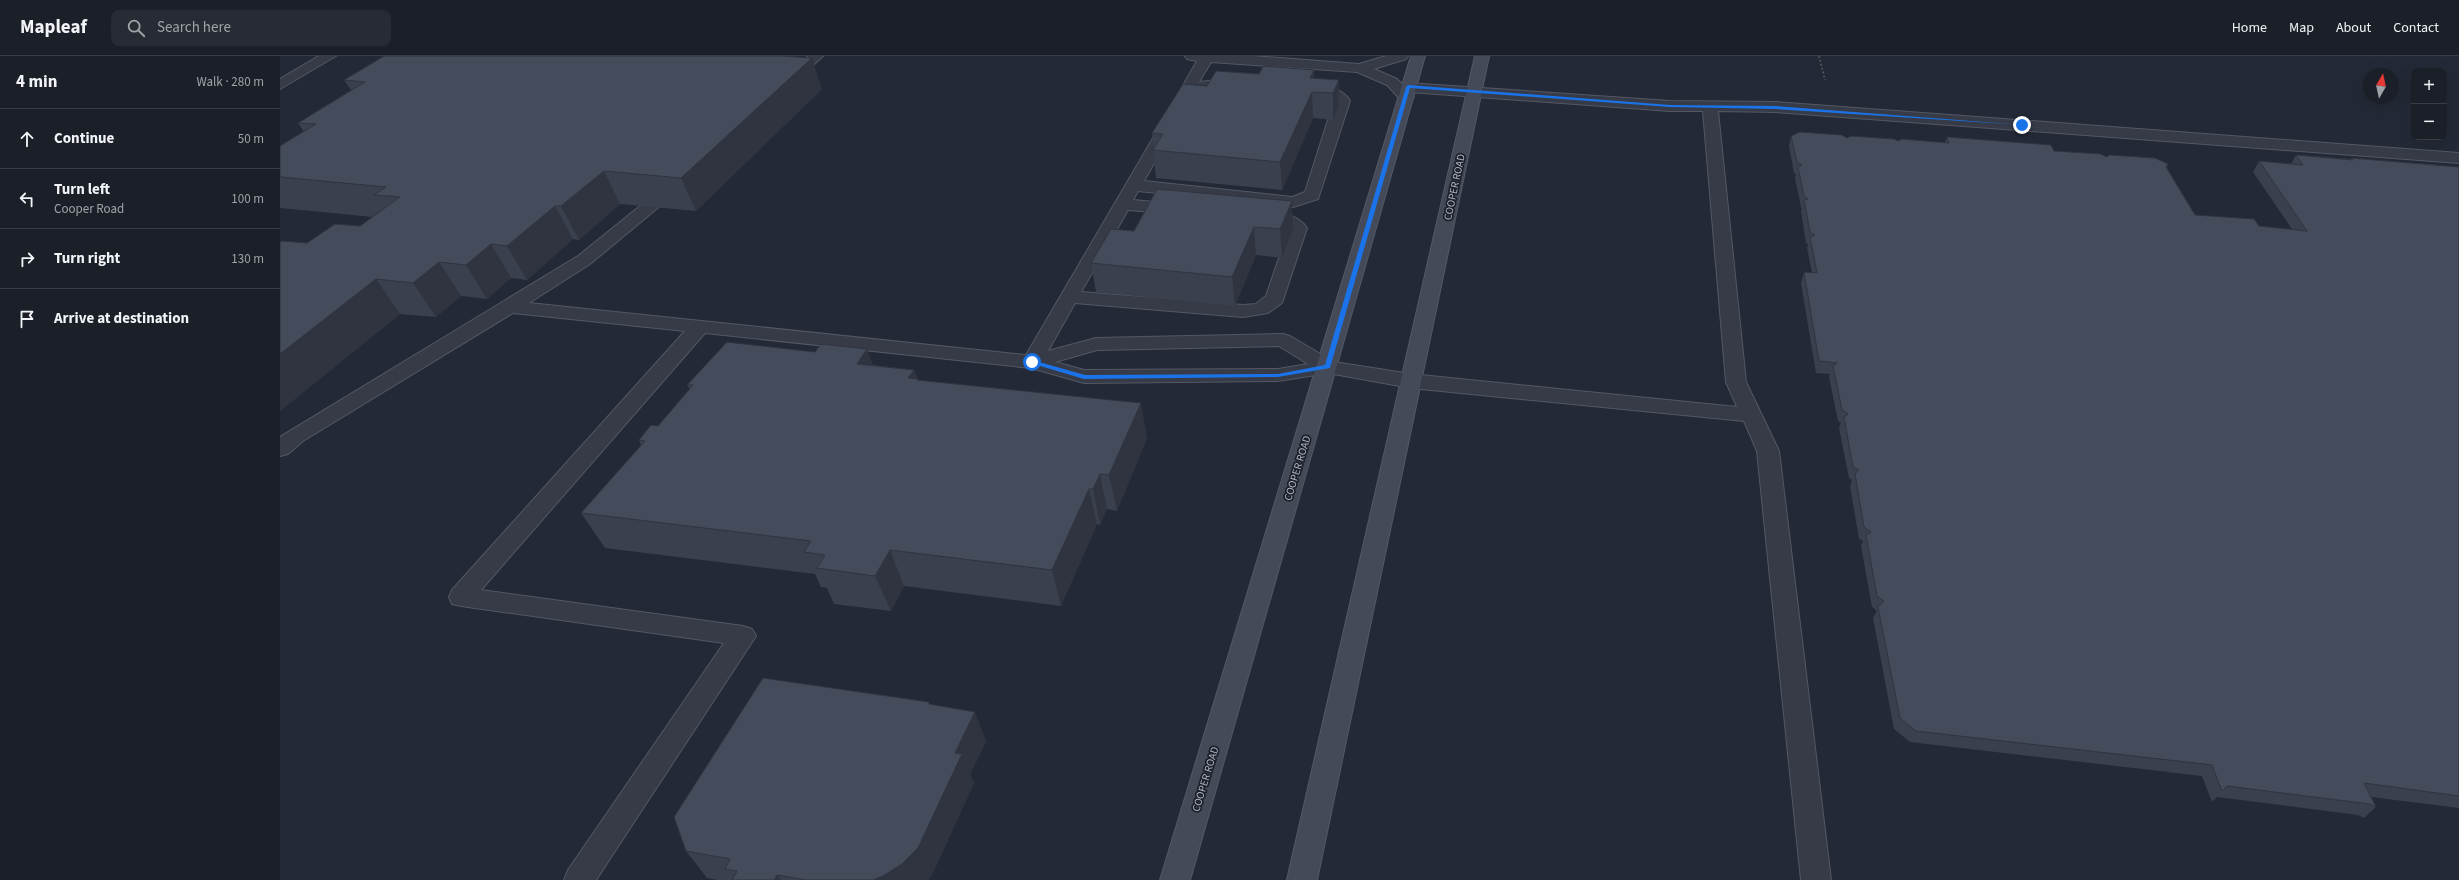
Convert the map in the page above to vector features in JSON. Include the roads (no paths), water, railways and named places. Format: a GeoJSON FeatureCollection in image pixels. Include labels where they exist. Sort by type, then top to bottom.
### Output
{"type":"FeatureCollection","features":[{"type":"Feature","properties":{"kind":"main road","name":"COOPER ROAD"},"geometry":{"type":"LineString","coordinates":[[1175,880],[1328,367],[1418,56]]}},
{"type":"Feature","properties":{"kind":"main road","name":"COOPER ROAD"},"geometry":{"type":"LineString","coordinates":[[1302,880],[1482,56]]}},
{"type":"Feature","properties":{"kind":"street"},"geometry":{"type":"LineString","coordinates":[[280,85],[329,56]]}},
{"type":"Feature","properties":{"kind":"street"},"geometry":{"type":"LineString","coordinates":[[781,86],[816,56]]}},
{"type":"Feature","properties":{"kind":"street"},"geometry":{"type":"LineString","coordinates":[[1360,68],[1401,56]]}},
{"type":"Feature","properties":{"kind":"street"},"geometry":{"type":"LineString","coordinates":[[1032,362],[1189,88],[1198,57],[1238,58],[1360,68],[1392,82],[1407,92],[1474,91],[1670,106],[1776,107],[2459,158]]}},
{"type":"Feature","properties":{"kind":"street"},"geometry":{"type":"LineString","coordinates":[[1189,88],[1215,83],[1252,83]]}},
{"type":"Feature","properties":{"kind":"street"},"geometry":{"type":"LineString","coordinates":[[1133,185],[1293,202],[1312,195],[1342,101],[1340,96],[1326,89],[1297,87]]}},
{"type":"Feature","properties":{"kind":"street"},"geometry":{"type":"LineString","coordinates":[[1710,106],[1736,382],[1768,451],[1816,880]]}},
{"type":"Feature","properties":{"kind":"street"},"geometry":{"type":"LineString","coordinates":[[1122,204],[1192,210]]}},
{"type":"Feature","properties":{"kind":"street"},"geometry":{"type":"LineString","coordinates":[[280,449],[295,436],[510,307],[584,260],[651,206]]}},
{"type":"Feature","properties":{"kind":"street"},"geometry":{"type":"LineString","coordinates":[[1069,297],[1243,311],[1261,309],[1274,299],[1298,228],[1293,222],[1286,219],[1247,216]]}},
{"type":"Feature","properties":{"kind":"street"},"geometry":{"type":"LineString","coordinates":[[510,307],[1032,362],[1084,377],[1278,376],[1328,367],[1411,381],[1751,415]]}},
{"type":"Feature","properties":{"kind":"street"},"geometry":{"type":"LineString","coordinates":[[579,880],[743,636],[461,598],[700,327]]}},
{"type":"Feature","properties":{"kind":"street"},"geometry":{"type":"LineString","coordinates":[[1032,362],[1096,344],[1283,340],[1328,367]]}}]}
